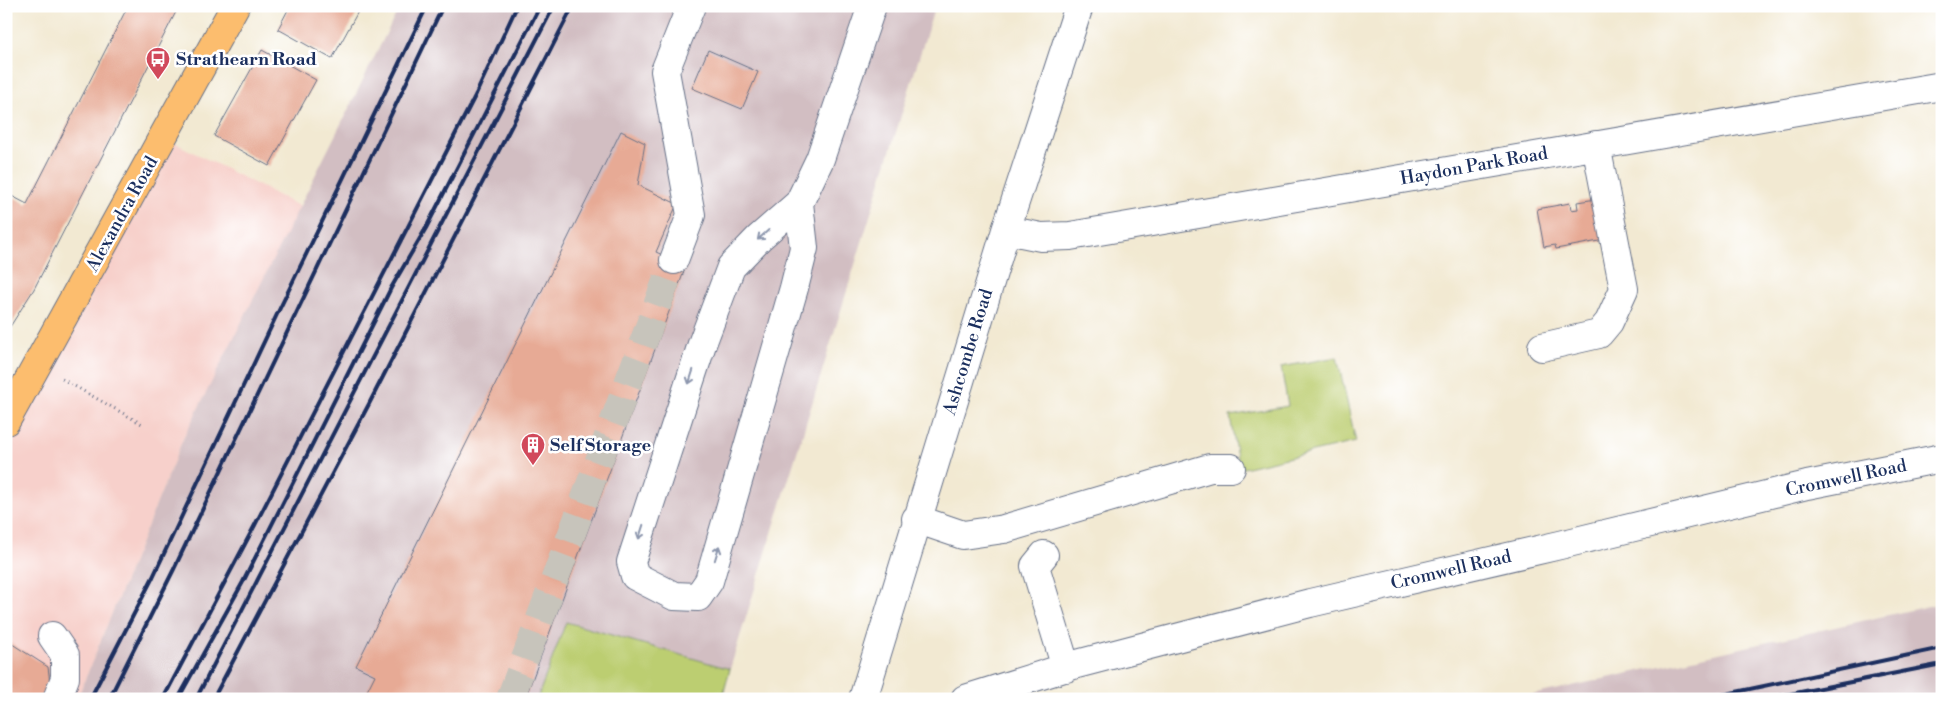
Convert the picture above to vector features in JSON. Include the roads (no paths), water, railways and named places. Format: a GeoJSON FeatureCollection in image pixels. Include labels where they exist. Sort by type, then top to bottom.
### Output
{"type":"FeatureCollection","features":[{"type":"Feature","properties":{"kind":"main road","name":"Alexandra Road"},"geometry":{"type":"LineString","coordinates":[[6,420],[38,366],[235,6]]}},
{"type":"Feature","properties":{"kind":"street"},"geometry":{"type":"LineString","coordinates":[[674,260],[691,215],[665,71],[691,6]]}},
{"type":"Feature","properties":{"kind":"street"},"geometry":{"type":"LineString","coordinates":[[799,203],[804,248],[774,359],[709,581],[698,597],[674,596],[635,576],[631,562],[702,344],[731,267],[759,238],[799,203],[820,159],[872,6]]}},
{"type":"Feature","properties":{"kind":"street","name":"Ashcombe Road"},"geometry":{"type":"LineString","coordinates":[[862,699],[1006,230],[1079,6]]}},
{"type":"Feature","properties":{"kind":"street","name":"Haydon Park Road"},"geometry":{"type":"LineString","coordinates":[[1006,230],[1041,237],[1070,236],[1942,86]]}},
{"type":"Feature","properties":{"kind":"street"},"geometry":{"type":"LineString","coordinates":[[1542,347],[1599,334],[1610,322],[1624,289],[1596,145]]}},
{"type":"Feature","properties":{"kind":"street","name":"Cromwell Road"},"geometry":{"type":"LineString","coordinates":[[965,699],[1066,668],[1310,603],[1807,485],[1942,458]]}},
{"type":"Feature","properties":{"kind":"street"},"geometry":{"type":"LineString","coordinates":[[916,520],[964,535],[1004,530],[1210,468],[1231,468]]}},
{"type":"Feature","properties":{"kind":"street"},"geometry":{"type":"LineString","coordinates":[[1044,555],[1035,566],[1066,668]]}},
{"type":"Feature","properties":{"kind":"street"},"geometry":{"type":"LineString","coordinates":[[52,636],[64,655],[64,678],[57,699]]}},
{"type":"Feature","properties":{"kind":"tunnel"},"geometry":{"type":"LineString","coordinates":[[510,699],[674,260]]}},
{"type":"Feature","properties":{"kind":"railway"},"geometry":{"type":"LineString","coordinates":[[90,699],[153,577],[280,308],[427,6]]}},
{"type":"Feature","properties":{"kind":"railway"},"geometry":{"type":"LineString","coordinates":[[109,699],[174,569],[443,6]]}},
{"type":"Feature","properties":{"kind":"railway"},"geometry":{"type":"LineString","coordinates":[[163,699],[255,525],[476,94],[517,6]]}},
{"type":"Feature","properties":{"kind":"railway"},"geometry":{"type":"LineString","coordinates":[[178,699],[243,582],[391,288],[426,228],[540,6]]}},
{"type":"Feature","properties":{"kind":"railway"},"geometry":{"type":"LineString","coordinates":[[196,699],[554,6]]}},
{"type":"Feature","properties":{"kind":"railway"},"geometry":{"type":"LineString","coordinates":[[213,699],[369,404],[573,6]]}},
{"type":"Feature","properties":{"kind":"railway"},"geometry":{"type":"LineString","coordinates":[[1703,699],[1942,648]]}},
{"type":"Feature","properties":{"kind":"railway"},"geometry":{"type":"LineString","coordinates":[[1765,699],[1942,664]]}},
{"type":"Feature","properties":{"kind":"place","name":"Strathearn Road"},"geometry":{"type":"Point","coordinates":[158,80]}},
{"type":"Feature","properties":{"kind":"place","name":"Self Storage"},"geometry":{"type":"Point","coordinates":[533,466]}}]}
